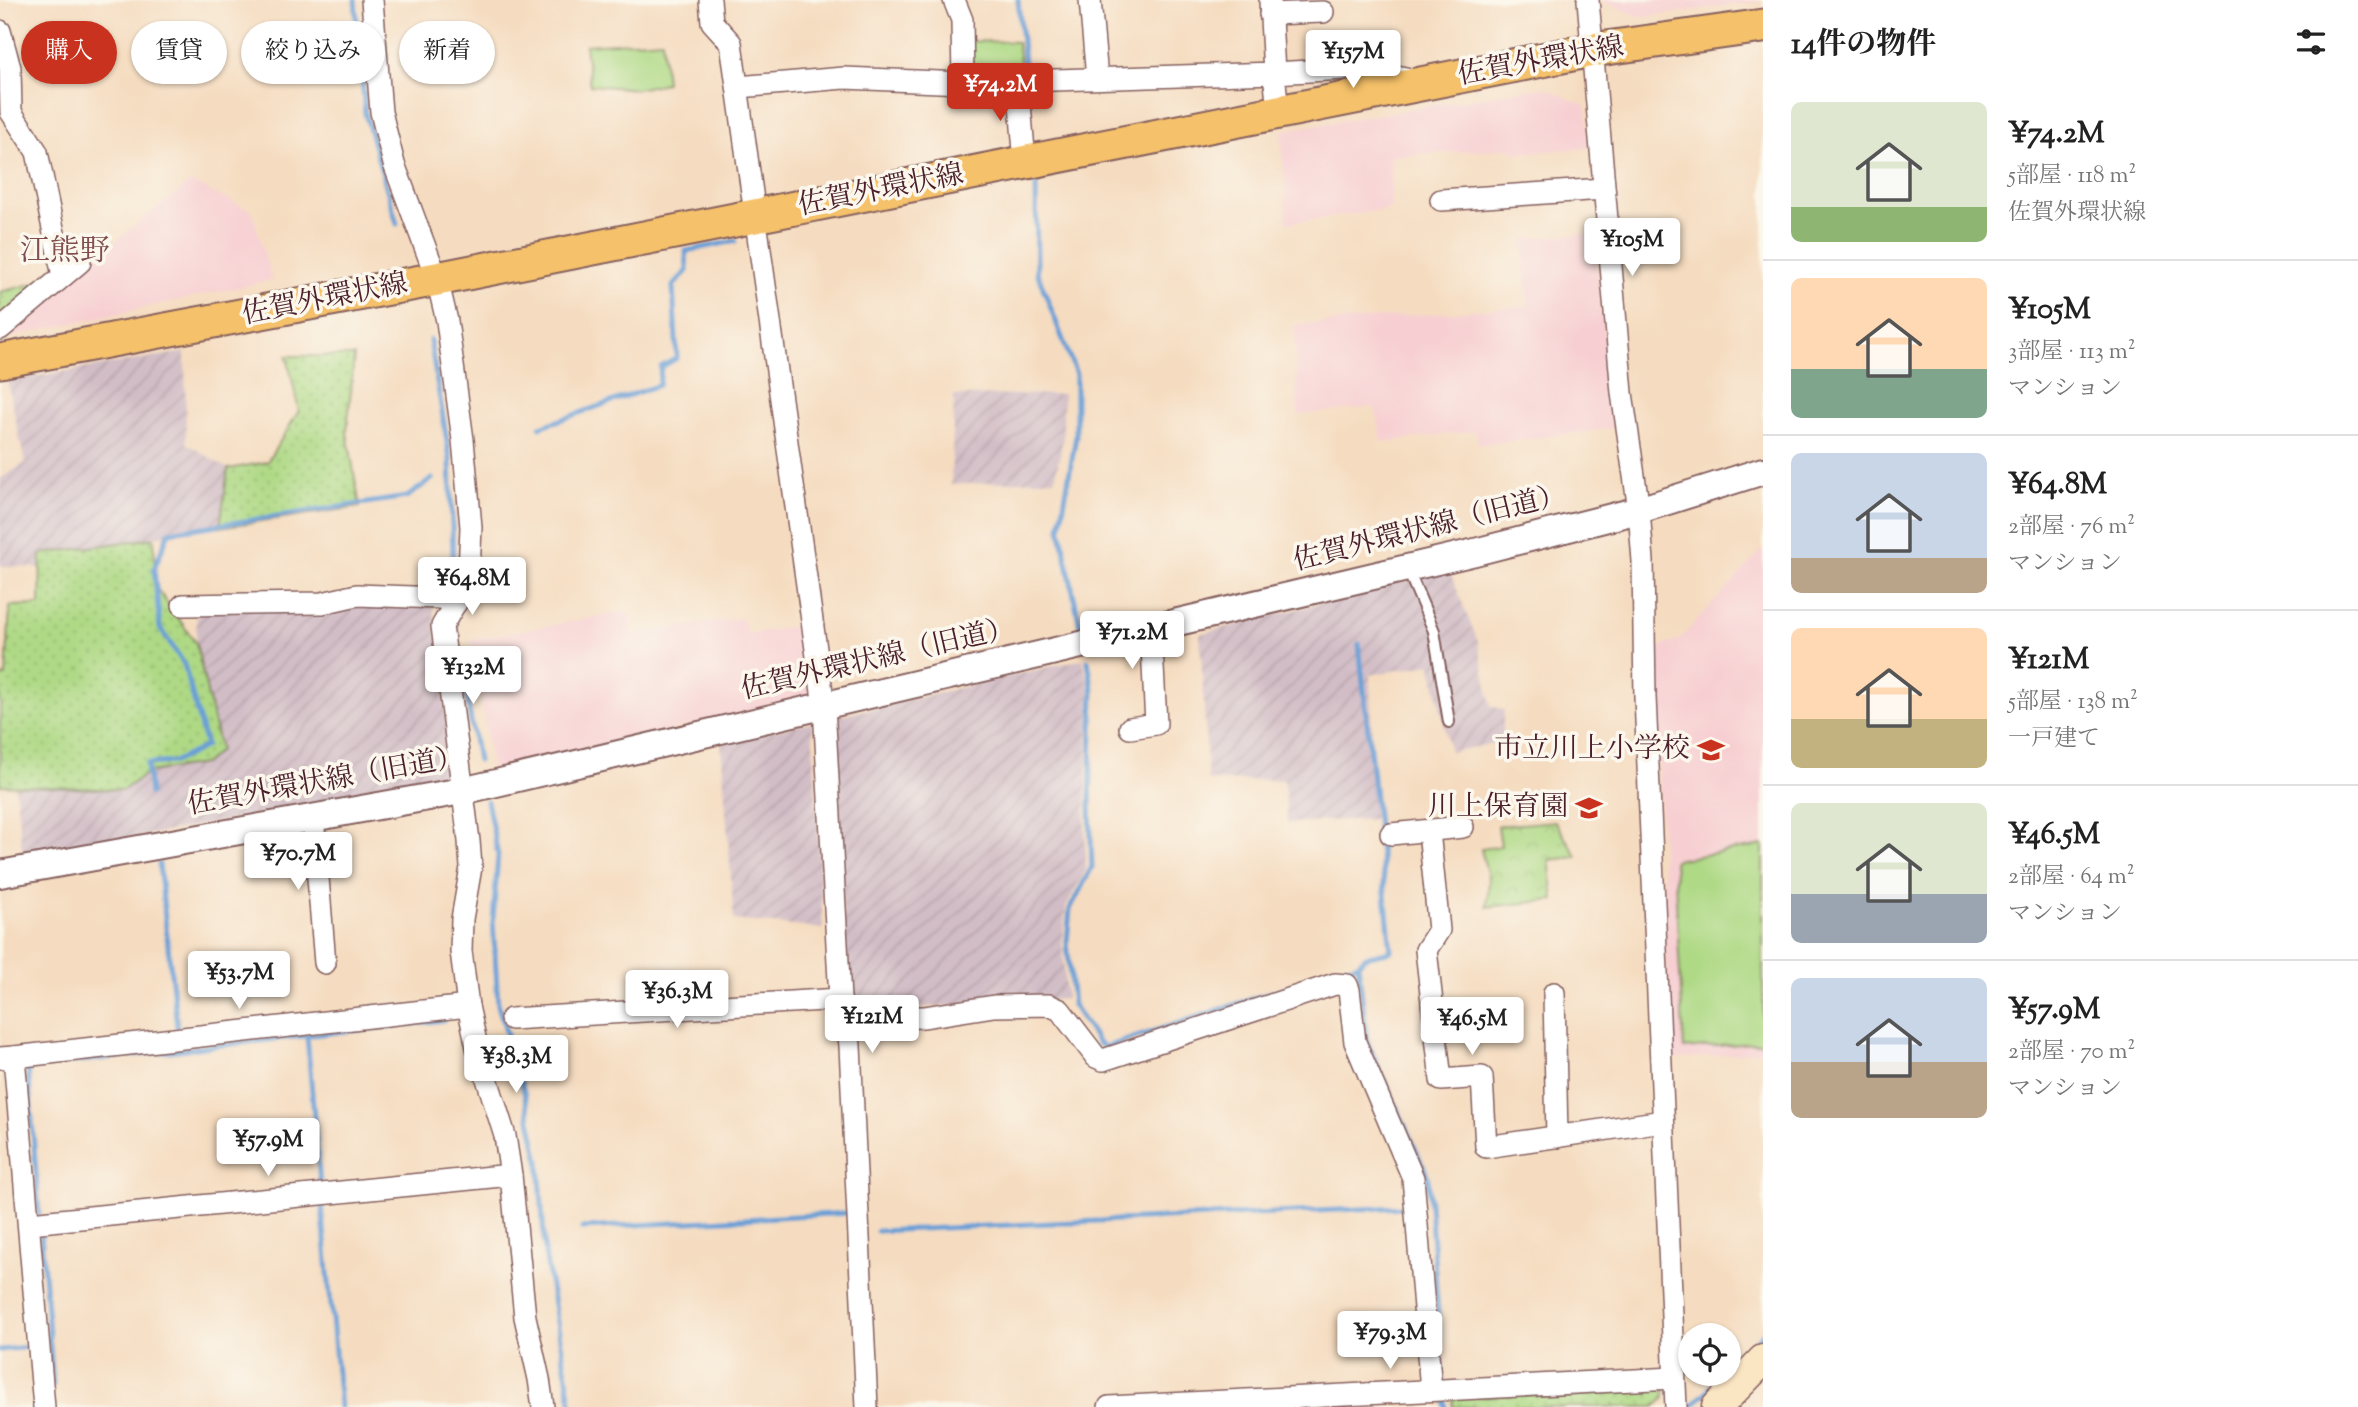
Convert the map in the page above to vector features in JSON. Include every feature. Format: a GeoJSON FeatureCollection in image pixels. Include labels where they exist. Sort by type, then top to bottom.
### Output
{"type":"FeatureCollection","features":[{"type":"Feature","properties":{"kind":"main road","name":"佐賀外環状線"},"geometry":{"type":"LineString","coordinates":[[0,361],[437,279],[1592,50],[1763,26]]}},
{"type":"Feature","properties":{"kind":"main road"},"geometry":{"type":"LineString","coordinates":[[1717,1407],[1763,1360]]}},
{"type":"Feature","properties":{"kind":"street"},"geometry":{"type":"LineString","coordinates":[[372,0],[381,112],[394,164],[437,279],[447,321],[463,440],[470,514],[469,572],[454,596],[442,626],[470,841],[471,867],[462,919],[461,951],[468,1006],[477,1047],[505,1136],[525,1317],[543,1407]]}},
{"type":"Feature","properties":{"kind":"street"},"geometry":{"type":"LineString","coordinates":[[710,0],[712,22],[731,43],[824,706],[844,1009],[850,1046],[867,1407]]}},
{"type":"Feature","properties":{"kind":"street"},"geometry":{"type":"LineString","coordinates":[[954,0],[962,20],[963,83]]}},
{"type":"Feature","properties":{"kind":"street"},"geometry":{"type":"LineString","coordinates":[[1090,0],[1097,78]]}},
{"type":"Feature","properties":{"kind":"street"},"geometry":{"type":"LineString","coordinates":[[1109,1407],[1431,1390],[1675,1395],[1645,697],[1643,561],[1639,510],[1622,393],[1588,0]]}},
{"type":"Feature","properties":{"kind":"street"},"geometry":{"type":"LineString","coordinates":[[1278,111],[1270,7],[1323,12]]}},
{"type":"Feature","properties":{"kind":"street"},"geometry":{"type":"LineString","coordinates":[[0,31],[10,68],[11,112],[37,152],[63,276]]}},
{"type":"Feature","properties":{"kind":"street"},"geometry":{"type":"LineString","coordinates":[[738,87],[844,78],[963,83],[1361,68],[1428,83]]}},
{"type":"Feature","properties":{"kind":"street"},"geometry":{"type":"LineString","coordinates":[[1018,81],[1025,162]]}},
{"type":"Feature","properties":{"kind":"street"},"geometry":{"type":"LineString","coordinates":[[1441,200],[1603,189]]}},
{"type":"Feature","properties":{"kind":"street"},"geometry":{"type":"LineString","coordinates":[[0,329],[80,262]]}},
{"type":"Feature","properties":{"kind":"street","name":"佐賀外環状線（旧道）"},"geometry":{"type":"LineString","coordinates":[[0,874],[462,791],[1407,568],[1639,510],[1763,471]]}},
{"type":"Feature","properties":{"kind":"street"},"geometry":{"type":"LineString","coordinates":[[183,605],[322,603],[357,595],[454,596]]}},
{"type":"Feature","properties":{"kind":"street"},"geometry":{"type":"LineString","coordinates":[[1130,728],[1156,724],[1151,628]]}},
{"type":"Feature","properties":{"kind":"street"},"geometry":{"type":"LineString","coordinates":[[313,817],[325,963]]}},
{"type":"Feature","properties":{"kind":"street"},"geometry":{"type":"LineString","coordinates":[[1391,834],[1463,827]]}},
{"type":"Feature","properties":{"kind":"street"},"geometry":{"type":"LineString","coordinates":[[1429,831],[1439,930],[1426,950],[1441,1080],[1482,1077],[1486,1147],[1663,1121]]}},
{"type":"Feature","properties":{"kind":"street"},"geometry":{"type":"LineString","coordinates":[[511,1019],[844,1009],[924,1017],[994,1006],[1049,1005],[1060,1010],[1096,1057],[1103,1060],[1335,984],[1347,985],[1354,1042],[1413,1178],[1431,1390]]}},
{"type":"Feature","properties":{"kind":"street"},"geometry":{"type":"LineString","coordinates":[[1554,993],[1557,1137]]}},
{"type":"Feature","properties":{"kind":"street"},"geometry":{"type":"LineString","coordinates":[[44,1407],[30,1223],[7,1058],[468,1006]]}},
{"type":"Feature","properties":{"kind":"street"},"geometry":{"type":"LineString","coordinates":[[30,1223],[511,1175]]}},
{"type":"Feature","properties":{"kind":"lane"},"geometry":{"type":"LineString","coordinates":[[1407,568],[1434,631],[1449,722]]}},
{"type":"Feature","properties":{"kind":"shaded area"},"geometry":{"type":"Polygon","coordinates":[[[1601,0],[1763,0],[1763,1],[1640,17],[1601,0]]]}},
{"type":"Feature","properties":{"kind":"shaded area"},"geometry":{"type":"Polygon","coordinates":[[[1543,87],[1586,106],[1589,148],[1515,153],[1513,148],[1391,156],[1391,209],[1287,223],[1281,131],[1543,87]]]}},
{"type":"Feature","properties":{"kind":"shaded area"},"geometry":{"type":"Polygon","coordinates":[[[190,182],[252,211],[272,280],[0,339],[0,334],[190,182]]]}},
{"type":"Feature","properties":{"kind":"shaded area"},"geometry":{"type":"Polygon","coordinates":[[[1595,233],[1616,428],[1479,445],[1475,431],[1382,442],[1375,407],[1298,415],[1294,325],[1528,306],[1523,239],[1595,233]]]}},
{"type":"Feature","properties":{"kind":"shaded area"},"geometry":{"type":"Polygon","coordinates":[[[185,352],[186,443],[228,469],[220,527],[41,554],[40,568],[0,566],[0,479],[25,463],[7,381],[185,352]]]}},
{"type":"Feature","properties":{"kind":"shaded area"},"geometry":{"type":"Polygon","coordinates":[[[1063,394],[1063,439],[1055,479],[951,485],[954,396],[1063,394]]]}},
{"type":"Feature","properties":{"kind":"shaded area","name":"市立川上小学校"},"geometry":{"type":"Polygon","coordinates":[[[1763,549],[1763,1051],[1670,1060],[1654,649],[1680,639],[1763,549]]]}},
{"type":"Feature","properties":{"kind":"shaded area"},"geometry":{"type":"Polygon","coordinates":[[[1449,570],[1478,642],[1491,706],[1504,710],[1502,742],[1450,752],[1431,664],[1370,675],[1374,819],[1287,823],[1284,780],[1208,781],[1200,634],[1449,570]]]}},
{"type":"Feature","properties":{"kind":"shaded area"},"geometry":{"type":"Polygon","coordinates":[[[433,604],[453,779],[23,858],[15,786],[123,790],[149,772],[204,764],[220,750],[196,643],[197,608],[433,604]]]}},
{"type":"Feature","properties":{"kind":"shaded area"},"geometry":{"type":"Polygon","coordinates":[[[628,611],[634,634],[742,618],[748,634],[803,625],[811,698],[492,770],[471,640],[628,611]]]}},
{"type":"Feature","properties":{"kind":"shaded area"},"geometry":{"type":"Polygon","coordinates":[[[1083,659],[1090,691],[1085,818],[1086,870],[1066,907],[1062,941],[1066,999],[853,1011],[846,1002],[835,717],[1083,659]]]}},
{"type":"Feature","properties":{"kind":"shaded area"},"geometry":{"type":"Polygon","coordinates":[[[812,722],[823,929],[734,920],[721,743],[812,722]]]}},
{"type":"Feature","properties":{"kind":"green space"},"geometry":{"type":"Polygon","coordinates":[[[662,40],[666,83],[637,89],[590,85],[585,45],[662,40]]]}},
{"type":"Feature","properties":{"kind":"green space"},"geometry":{"type":"Polygon","coordinates":[[[967,41],[1017,42],[1022,74],[967,78],[967,41]]]}},
{"type":"Feature","properties":{"kind":"green space"},"geometry":{"type":"Polygon","coordinates":[[[51,279],[0,319],[0,292],[51,279]]]}},
{"type":"Feature","properties":{"kind":"green space"},"geometry":{"type":"Polygon","coordinates":[[[287,356],[354,356],[347,432],[360,507],[220,527],[228,469],[267,462],[299,411],[287,356]]]}},
{"type":"Feature","properties":{"kind":"green space"},"geometry":{"type":"Polygon","coordinates":[[[154,538],[155,586],[196,643],[220,750],[204,764],[149,772],[123,790],[0,785],[0,677],[6,676],[10,606],[40,605],[41,554],[154,538]]]}},
{"type":"Feature","properties":{"kind":"green space"},"geometry":{"type":"Polygon","coordinates":[[[1555,821],[1577,857],[1549,860],[1554,900],[1487,907],[1489,881],[1481,849],[1501,846],[1498,826],[1555,821]]]}},
{"type":"Feature","properties":{"kind":"green space"},"geometry":{"type":"Polygon","coordinates":[[[1763,845],[1763,1042],[1684,1049],[1674,860],[1763,845]]]}},
{"type":"Feature","properties":{"kind":"green space"},"geometry":{"type":"Polygon","coordinates":[[[1664,1387],[1665,1398],[1654,1407],[1453,1407],[1453,1398],[1664,1387]]]}},
{"type":"Feature","properties":{"kind":"waterway"},"geometry":{"type":"LineString","coordinates":[[355,0],[365,113],[397,224]]}},
{"type":"Feature","properties":{"kind":"waterway"},"geometry":{"type":"LineString","coordinates":[[1018,0],[1025,72]]}},
{"type":"Feature","properties":{"kind":"waterway"},"geometry":{"type":"LineString","coordinates":[[1036,183],[1037,272],[1076,374],[1076,436],[1060,528],[1081,631]]}},
{"type":"Feature","properties":{"kind":"waterway"},"geometry":{"type":"LineString","coordinates":[[540,427],[659,385],[661,367],[677,358],[673,286],[687,271],[686,251],[735,241]]}},
{"type":"Feature","properties":{"kind":"waterway"},"geometry":{"type":"LineString","coordinates":[[430,340],[450,459],[454,591]]}},
{"type":"Feature","properties":{"kind":"waterway"},"geometry":{"type":"LineString","coordinates":[[150,794],[147,764],[174,762],[206,746],[184,664],[160,628],[154,569],[169,532],[407,497],[432,479]]}},
{"type":"Feature","properties":{"kind":"waterway"},"geometry":{"type":"LineString","coordinates":[[455,618],[478,761]]}},
{"type":"Feature","properties":{"kind":"waterway"},"geometry":{"type":"LineString","coordinates":[[1358,964],[1365,957],[1391,951],[1359,644]]}},
{"type":"Feature","properties":{"kind":"waterway"},"geometry":{"type":"LineString","coordinates":[[1088,661],[1093,691],[1090,806],[1092,867],[1070,909],[1067,942],[1073,1005],[1099,1044],[1106,1047],[1358,964],[1367,1041],[1428,1177],[1443,1380]]}},
{"type":"Feature","properties":{"kind":"waterway"},"geometry":{"type":"LineString","coordinates":[[487,801],[498,855],[493,920],[498,1005],[524,1092],[539,1161],[545,1253],[572,1407]]}},
{"type":"Feature","properties":{"kind":"waterway"},"geometry":{"type":"LineString","coordinates":[[159,864],[177,1027]]}},
{"type":"Feature","properties":{"kind":"waterway"},"geometry":{"type":"LineString","coordinates":[[834,1012],[840,1043]]}},
{"type":"Feature","properties":{"kind":"waterway"},"geometry":{"type":"LineString","coordinates":[[39,1213],[28,1067],[444,1020]]}},
{"type":"Feature","properties":{"kind":"waterway"},"geometry":{"type":"LineString","coordinates":[[307,1036],[320,1184]]}},
{"type":"Feature","properties":{"kind":"waterway"},"geometry":{"type":"LineString","coordinates":[[322,1206],[340,1407]]}},
{"type":"Feature","properties":{"kind":"waterway"},"geometry":{"type":"LineString","coordinates":[[877,1231],[1404,1207]]}},
{"type":"Feature","properties":{"kind":"waterway"},"geometry":{"type":"LineString","coordinates":[[582,1228],[848,1213]]}},
{"type":"Feature","properties":{"kind":"waterway"},"geometry":{"type":"LineString","coordinates":[[41,1234],[53,1385]]}},
{"type":"Feature","properties":{"kind":"waterway"},"geometry":{"type":"LineString","coordinates":[[1741,1356],[1763,1334]]}},
{"type":"Feature","properties":{"kind":"waterway"},"geometry":{"type":"LineString","coordinates":[[0,1350],[29,1347]]}},
{"type":"Feature","properties":{"kind":"waterway"},"geometry":{"type":"LineString","coordinates":[[1691,1407],[1712,1386]]}},
{"type":"Feature","properties":{"kind":"waterway"},"geometry":{"type":"LineString","coordinates":[[1445,1401],[1446,1407]]}},
{"type":"Feature","properties":{"kind":"place","name":"市立川上小学校"},"geometry":{"type":"Point","coordinates":[1711,750]}},
{"type":"Feature","properties":{"kind":"place","name":"川上保育園"},"geometry":{"type":"Point","coordinates":[1589,808]}},
{"type":"Feature","properties":{"kind":"district","name":"江熊野"},"geometry":{"type":"Point","coordinates":[65,252]}}]}
